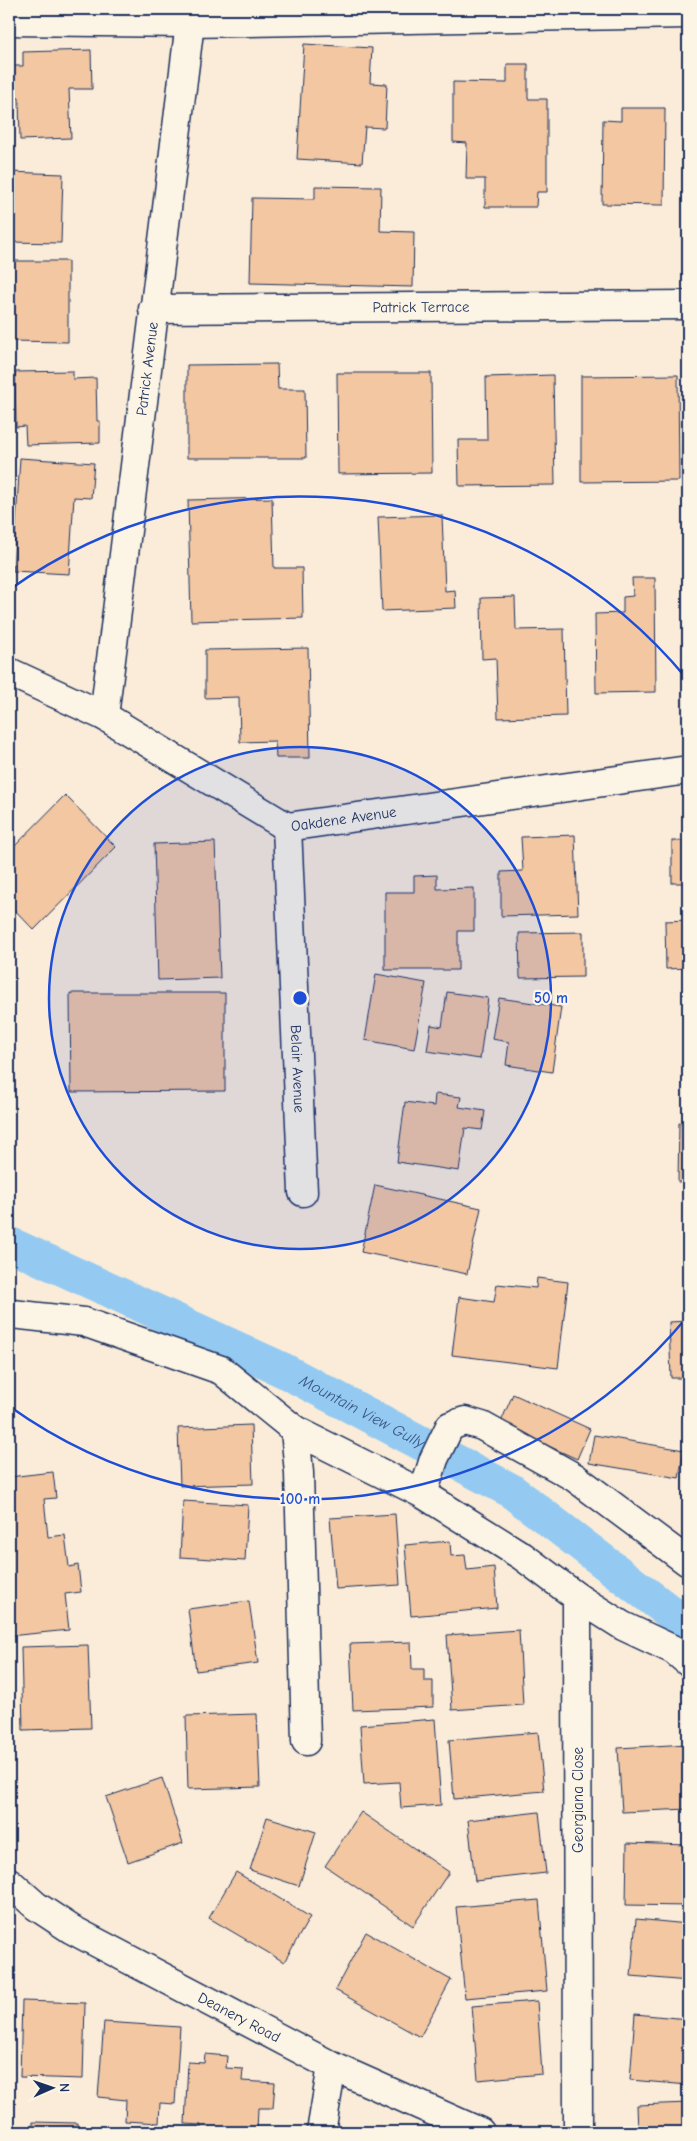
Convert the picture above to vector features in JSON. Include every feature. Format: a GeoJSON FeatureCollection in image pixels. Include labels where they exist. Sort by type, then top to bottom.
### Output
{"type":"FeatureCollection","features":[{"type":"Feature","properties":{"kind":"street"},"geometry":{"type":"LineString","coordinates":[[9,21],[142,16],[190,22],[688,14]]}},
{"type":"Feature","properties":{"kind":"street","name":"Patrick Avenue"},"geometry":{"type":"LineString","coordinates":[[104,716],[190,22]]}},
{"type":"Feature","properties":{"kind":"street","name":"Patrick Terrace"},"geometry":{"type":"LineString","coordinates":[[153,309],[688,306]]}},
{"type":"Feature","properties":{"kind":"street","name":"Oakdene Avenue"},"geometry":{"type":"LineString","coordinates":[[9,672],[104,716],[287,828],[688,770]]}},
{"type":"Feature","properties":{"kind":"street","name":"Belair Avenue"},"geometry":{"type":"LineString","coordinates":[[287,828],[303,1192]]}},
{"type":"Feature","properties":{"kind":"street"},"geometry":{"type":"LineString","coordinates":[[12,1314],[84,1322],[221,1370],[295,1430],[423,1494],[522,1556],[578,1597],[623,1626],[674,1650],[688,1662]]}},
{"type":"Feature","properties":{"kind":"street"},"geometry":{"type":"LineString","coordinates":[[423,1494],[434,1459],[450,1426],[465,1421],[482,1426],[574,1477],[688,1562]]}},
{"type":"Feature","properties":{"kind":"street"},"geometry":{"type":"LineString","coordinates":[[295,1430],[299,1473],[306,1741]]}},
{"type":"Feature","properties":{"kind":"street","name":"Georgiana Close"},"geometry":{"type":"LineString","coordinates":[[578,1597],[578,2132]]}},
{"type":"Feature","properties":{"kind":"street","name":"Deanery Road"},"geometry":{"type":"LineString","coordinates":[[9,1882],[36,1906],[71,1929],[332,2066],[480,2132]]}},
{"type":"Feature","properties":{"kind":"street"},"geometry":{"type":"LineString","coordinates":[[321,2132],[332,2066]]}},
{"type":"Feature","properties":{"kind":"building"},"geometry":{"type":"Polygon","coordinates":[[[304,44],[372,48],[370,83],[387,84],[385,128],[365,127],[362,163],[297,159],[304,44]]]}},
{"type":"Feature","properties":{"kind":"building"},"geometry":{"type":"Polygon","coordinates":[[[91,50],[92,89],[69,89],[71,138],[20,140],[19,98],[9,98],[9,66],[23,66],[23,52],[91,50]]]}},
{"type":"Feature","properties":{"kind":"building"},"geometry":{"type":"Polygon","coordinates":[[[507,64],[528,64],[528,99],[547,99],[547,192],[537,192],[536,207],[485,207],[485,179],[466,179],[467,143],[453,142],[453,82],[507,83],[507,64]]]}},
{"type":"Feature","properties":{"kind":"building"},"geometry":{"type":"Polygon","coordinates":[[[621,108],[665,108],[664,205],[602,204],[603,120],[621,121],[621,108]]]}},
{"type":"Feature","properties":{"kind":"building"},"geometry":{"type":"Polygon","coordinates":[[[9,172],[63,174],[61,243],[9,242],[9,172]]]}},
{"type":"Feature","properties":{"kind":"building"},"geometry":{"type":"Polygon","coordinates":[[[315,186],[381,187],[380,231],[414,232],[413,287],[250,283],[252,198],[315,199],[315,186]]]}},
{"type":"Feature","properties":{"kind":"building"},"geometry":{"type":"Polygon","coordinates":[[[9,261],[68,261],[68,342],[9,341],[9,261]]]}},
{"type":"Feature","properties":{"kind":"building"},"geometry":{"type":"Polygon","coordinates":[[[277,364],[278,389],[305,389],[306,458],[187,458],[187,365],[277,364]]]}},
{"type":"Feature","properties":{"kind":"building"},"geometry":{"type":"Polygon","coordinates":[[[73,371],[73,379],[96,378],[97,421],[100,421],[100,443],[26,445],[25,426],[16,427],[15,372],[73,371]]]}},
{"type":"Feature","properties":{"kind":"building"},"geometry":{"type":"Polygon","coordinates":[[[337,373],[431,373],[432,473],[338,474],[337,373]]]}},
{"type":"Feature","properties":{"kind":"building"},"geometry":{"type":"Polygon","coordinates":[[[553,375],[555,485],[459,486],[458,440],[487,440],[486,377],[553,375]]]}},
{"type":"Feature","properties":{"kind":"building"},"geometry":{"type":"Polygon","coordinates":[[[678,375],[679,481],[581,482],[581,376],[678,375]]]}},
{"type":"Feature","properties":{"kind":"building"},"geometry":{"type":"Polygon","coordinates":[[[20,458],[94,463],[91,498],[74,497],[69,574],[13,571],[20,458]]]}},
{"type":"Feature","properties":{"kind":"building"},"geometry":{"type":"Polygon","coordinates":[[[272,498],[274,568],[302,568],[303,618],[191,621],[188,500],[272,498]]]}},
{"type":"Feature","properties":{"kind":"building"},"geometry":{"type":"Polygon","coordinates":[[[442,515],[445,591],[455,590],[456,608],[382,611],[378,517],[442,515]]]}},
{"type":"Feature","properties":{"kind":"building"},"geometry":{"type":"Polygon","coordinates":[[[632,578],[655,578],[656,692],[596,693],[595,614],[623,613],[623,597],[633,596],[632,578]]]}},
{"type":"Feature","properties":{"kind":"building"},"geometry":{"type":"Polygon","coordinates":[[[515,597],[516,630],[564,629],[566,716],[498,718],[496,658],[482,659],[481,598],[515,597]]]}},
{"type":"Feature","properties":{"kind":"building"},"geometry":{"type":"Polygon","coordinates":[[[686,626],[688,626],[688,642],[686,641],[686,626]]]}},
{"type":"Feature","properties":{"kind":"building"},"geometry":{"type":"Polygon","coordinates":[[[308,648],[310,758],[276,758],[275,741],[240,742],[239,697],[205,698],[205,650],[308,648]]]}},
{"type":"Feature","properties":{"kind":"building"},"geometry":{"type":"Polygon","coordinates":[[[65,795],[116,847],[34,930],[9,904],[9,852],[65,795]]]}},
{"type":"Feature","properties":{"kind":"building"},"geometry":{"type":"Polygon","coordinates":[[[575,835],[578,914],[501,916],[501,872],[523,871],[521,837],[575,835]]]}},
{"type":"Feature","properties":{"kind":"building"},"geometry":{"type":"Polygon","coordinates":[[[672,841],[688,841],[688,883],[672,883],[672,841]]]}},
{"type":"Feature","properties":{"kind":"building"},"geometry":{"type":"Polygon","coordinates":[[[215,842],[220,978],[158,980],[154,844],[215,842]]]}},
{"type":"Feature","properties":{"kind":"building"},"geometry":{"type":"Polygon","coordinates":[[[437,875],[437,889],[474,888],[474,931],[458,931],[458,970],[385,970],[385,892],[414,892],[414,876],[437,875]]]}},
{"type":"Feature","properties":{"kind":"building"},"geometry":{"type":"Polygon","coordinates":[[[688,920],[688,968],[666,969],[665,921],[688,920]]]}},
{"type":"Feature","properties":{"kind":"building"},"geometry":{"type":"Polygon","coordinates":[[[583,932],[583,977],[520,978],[519,933],[583,932]]]}},
{"type":"Feature","properties":{"kind":"building"},"geometry":{"type":"Polygon","coordinates":[[[376,974],[426,983],[414,1049],[365,1040],[376,974]]]}},
{"type":"Feature","properties":{"kind":"building"},"geometry":{"type":"Polygon","coordinates":[[[447,992],[488,998],[480,1059],[427,1051],[431,1025],[442,1027],[447,992]]]}},
{"type":"Feature","properties":{"kind":"building"},"geometry":{"type":"Polygon","coordinates":[[[70,993],[225,993],[225,1091],[71,1092],[70,993]]]}},
{"type":"Feature","properties":{"kind":"building"},"geometry":{"type":"Polygon","coordinates":[[[499,998],[561,1007],[552,1072],[506,1065],[509,1042],[492,1039],[499,998]]]}},
{"type":"Feature","properties":{"kind":"building"},"geometry":{"type":"Polygon","coordinates":[[[435,1094],[461,1097],[459,1107],[485,1111],[482,1130],[465,1128],[459,1171],[397,1162],[405,1102],[434,1106],[435,1094]]]}},
{"type":"Feature","properties":{"kind":"building"},"geometry":{"type":"Polygon","coordinates":[[[679,1123],[688,1123],[688,1182],[678,1182],[679,1123]]]}},
{"type":"Feature","properties":{"kind":"building"},"geometry":{"type":"Polygon","coordinates":[[[375,1185],[481,1208],[467,1274],[361,1252],[375,1185]]]}},
{"type":"Feature","properties":{"kind":"building"},"geometry":{"type":"Polygon","coordinates":[[[537,1278],[568,1282],[558,1368],[452,1355],[459,1297],[494,1302],[497,1284],[536,1288],[537,1278]]]}},
{"type":"Feature","properties":{"kind":"building"},"geometry":{"type":"Polygon","coordinates":[[[688,1321],[688,1378],[671,1378],[669,1322],[688,1321]]]}},
{"type":"Feature","properties":{"kind":"building"},"geometry":{"type":"Polygon","coordinates":[[[513,1394],[590,1429],[577,1459],[500,1424],[513,1394]]]}},
{"type":"Feature","properties":{"kind":"building"},"geometry":{"type":"Polygon","coordinates":[[[251,1425],[253,1484],[180,1486],[178,1428],[251,1425]]]}},
{"type":"Feature","properties":{"kind":"building"},"geometry":{"type":"Polygon","coordinates":[[[594,1435],[684,1450],[679,1478],[589,1463],[594,1435]]]}},
{"type":"Feature","properties":{"kind":"building"},"geometry":{"type":"Polygon","coordinates":[[[53,1472],[56,1498],[44,1499],[48,1537],[65,1535],[69,1567],[78,1565],[81,1592],[65,1594],[69,1630],[9,1636],[9,1477],[53,1472]]]}},
{"type":"Feature","properties":{"kind":"building"},"geometry":{"type":"Polygon","coordinates":[[[183,1501],[248,1505],[245,1561],[180,1557],[183,1501]]]}},
{"type":"Feature","properties":{"kind":"building"},"geometry":{"type":"Polygon","coordinates":[[[395,1514],[400,1585],[336,1589],[330,1518],[395,1514]]]}},
{"type":"Feature","properties":{"kind":"building"},"geometry":{"type":"Polygon","coordinates":[[[450,1541],[451,1556],[465,1555],[467,1570],[494,1567],[497,1608],[411,1616],[405,1545],[450,1541]]]}},
{"type":"Feature","properties":{"kind":"building"},"geometry":{"type":"Polygon","coordinates":[[[249,1601],[258,1663],[196,1671],[188,1609],[249,1601]]]}},
{"type":"Feature","properties":{"kind":"building"},"geometry":{"type":"Polygon","coordinates":[[[519,1630],[523,1705],[452,1710],[447,1635],[519,1630]]]}},
{"type":"Feature","properties":{"kind":"building"},"geometry":{"type":"Polygon","coordinates":[[[411,1642],[412,1669],[424,1669],[424,1681],[433,1681],[433,1707],[353,1710],[350,1644],[411,1642]]]}},
{"type":"Feature","properties":{"kind":"building"},"geometry":{"type":"Polygon","coordinates":[[[88,1645],[91,1728],[23,1730],[21,1647],[88,1645]]]}},
{"type":"Feature","properties":{"kind":"building"},"geometry":{"type":"Polygon","coordinates":[[[257,1714],[260,1787],[188,1789],[186,1716],[257,1714]]]}},
{"type":"Feature","properties":{"kind":"building"},"geometry":{"type":"Polygon","coordinates":[[[435,1719],[441,1805],[401,1808],[399,1782],[364,1784],[360,1725],[435,1719]]]}},
{"type":"Feature","properties":{"kind":"building"},"geometry":{"type":"Polygon","coordinates":[[[538,1732],[544,1791],[454,1799],[449,1740],[538,1732]]]}},
{"type":"Feature","properties":{"kind":"building"},"geometry":{"type":"Polygon","coordinates":[[[688,1744],[688,1809],[622,1812],[618,1748],[688,1744]]]}},
{"type":"Feature","properties":{"kind":"building"},"geometry":{"type":"Polygon","coordinates":[[[162,1778],[183,1843],[128,1862],[106,1797],[162,1778]]]}},
{"type":"Feature","properties":{"kind":"building"},"geometry":{"type":"Polygon","coordinates":[[[361,1812],[449,1872],[413,1926],[325,1866],[361,1812]]]}},
{"type":"Feature","properties":{"kind":"building"},"geometry":{"type":"Polygon","coordinates":[[[539,1812],[546,1873],[475,1881],[468,1820],[539,1812]]]}},
{"type":"Feature","properties":{"kind":"building"},"geometry":{"type":"Polygon","coordinates":[[[267,1817],[316,1832],[299,1886],[250,1870],[267,1817]]]}},
{"type":"Feature","properties":{"kind":"building"},"geometry":{"type":"Polygon","coordinates":[[[627,1843],[688,1845],[688,1906],[626,1905],[627,1843]]]}},
{"type":"Feature","properties":{"kind":"building"},"geometry":{"type":"Polygon","coordinates":[[[236,1872],[310,1917],[284,1962],[209,1918],[236,1872]]]}},
{"type":"Feature","properties":{"kind":"building"},"geometry":{"type":"Polygon","coordinates":[[[539,1900],[547,1991],[465,1998],[456,1907],[539,1900]]]}},
{"type":"Feature","properties":{"kind":"building"},"geometry":{"type":"Polygon","coordinates":[[[636,1919],[688,1924],[688,1981],[631,1976],[636,1919]]]}},
{"type":"Feature","properties":{"kind":"building"},"geometry":{"type":"Polygon","coordinates":[[[366,1932],[451,1980],[420,2037],[335,1990],[366,1932]]]}},
{"type":"Feature","properties":{"kind":"building"},"geometry":{"type":"Polygon","coordinates":[[[22,2001],[85,2003],[83,2079],[20,2077],[22,2001]]]}},
{"type":"Feature","properties":{"kind":"building"},"geometry":{"type":"Polygon","coordinates":[[[537,2001],[542,2074],[478,2080],[472,2006],[537,2001]]]}},
{"type":"Feature","properties":{"kind":"building"},"geometry":{"type":"Polygon","coordinates":[[[635,2014],[688,2019],[688,2085],[630,2080],[635,2014]]]}},
{"type":"Feature","properties":{"kind":"building"},"geometry":{"type":"Polygon","coordinates":[[[104,2022],[180,2027],[175,2104],[160,2103],[159,2123],[125,2121],[126,2100],[98,2097],[104,2022]]]}},
{"type":"Feature","properties":{"kind":"building"},"geometry":{"type":"Polygon","coordinates":[[[205,2054],[227,2056],[226,2068],[243,2069],[242,2081],[275,2083],[273,2108],[258,2108],[257,2132],[201,2132],[201,2125],[185,2124],[188,2062],[204,2063],[205,2054]]]}},
{"type":"Feature","properties":{"kind":"building"},"geometry":{"type":"Polygon","coordinates":[[[688,2103],[688,2132],[638,2132],[637,2105],[688,2103]]]}},
{"type":"Feature","properties":{"kind":"building"},"geometry":{"type":"Polygon","coordinates":[[[33,2122],[77,2123],[77,2132],[33,2132],[33,2122]]]}},
{"type":"Feature","properties":{"kind":"waterway","name":"Mountain View Gully"},"geometry":{"type":"LineString","coordinates":[[9,1244],[283,1370],[510,1490],[688,1626]]}}]}
